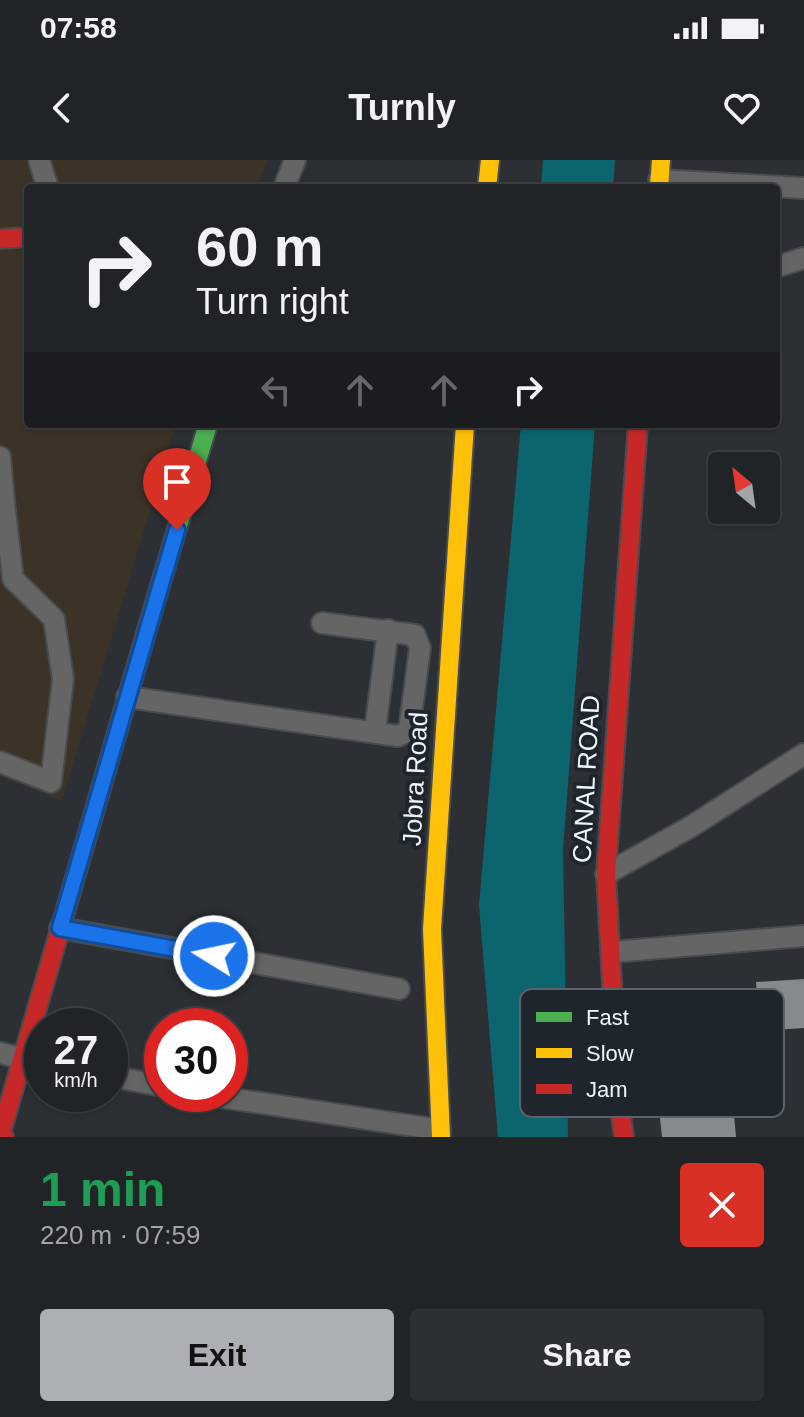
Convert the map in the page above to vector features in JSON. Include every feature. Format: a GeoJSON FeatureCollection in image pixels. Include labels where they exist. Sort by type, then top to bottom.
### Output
{"type":"FeatureCollection","features":[{"type":"Feature","properties":{"kind":"main road"},"geometry":{"type":"LineString","coordinates":[[487,184],[490,160]]}},
{"type":"Feature","properties":{"kind":"main road"},"geometry":{"type":"LineString","coordinates":[[0,239],[24,237]]}},
{"type":"Feature","properties":{"kind":"main road"},"geometry":{"type":"LineString","coordinates":[[43,1008],[60,928],[207,428]]}},
{"type":"Feature","properties":{"kind":"main road","name":"Jobra Road"},"geometry":{"type":"LineString","coordinates":[[440,1134],[432,929],[465,428]]}},
{"type":"Feature","properties":{"kind":"main road","name":"CANAL ROAD"},"geometry":{"type":"LineString","coordinates":[[614,989],[606,874],[638,428]]}},
{"type":"Feature","properties":{"kind":"main road"},"geometry":{"type":"LineString","coordinates":[[4,1137],[0,1136],[24,1080]]}},
{"type":"Feature","properties":{"kind":"main road","name":"CANAL ROAD"},"geometry":{"type":"LineString","coordinates":[[621,1117],[624,1137]]}},
{"type":"Feature","properties":{"kind":"street"},"geometry":{"type":"LineString","coordinates":[[39,160],[47,184]]}},
{"type":"Feature","properties":{"kind":"street"},"geometry":{"type":"LineString","coordinates":[[286,184],[295,160]]}},
{"type":"Feature","properties":{"kind":"street"},"geometry":{"type":"LineString","coordinates":[[660,176],[756,184]]}},
{"type":"Feature","properties":{"kind":"street"},"geometry":{"type":"LineString","coordinates":[[780,186],[804,188]]}},
{"type":"Feature","properties":{"kind":"street"},"geometry":{"type":"LineString","coordinates":[[780,266],[804,258]]}},
{"type":"Feature","properties":{"kind":"street"},"geometry":{"type":"LineString","coordinates":[[0,457],[2,511],[13,579],[54,619],[63,679],[51,782],[0,762]]}},
{"type":"Feature","properties":{"kind":"street"},"geometry":{"type":"LineString","coordinates":[[127,697],[398,736],[409,731],[420,648],[415,635],[322,623]]}},
{"type":"Feature","properties":{"kind":"street"},"geometry":{"type":"LineString","coordinates":[[375,731],[388,630]]}},
{"type":"Feature","properties":{"kind":"street"},"geometry":{"type":"LineString","coordinates":[[606,874],[692,826],[804,754]]}},
{"type":"Feature","properties":{"kind":"street"},"geometry":{"type":"LineString","coordinates":[[60,928],[399,989]]}},
{"type":"Feature","properties":{"kind":"street"},"geometry":{"type":"LineString","coordinates":[[612,952],[804,936]]}},
{"type":"Feature","properties":{"kind":"street"},"geometry":{"type":"LineString","coordinates":[[0,1053],[24,1059]]}},
{"type":"Feature","properties":{"kind":"street"},"geometry":{"type":"LineString","coordinates":[[248,1102],[440,1134]]}},
{"type":"Feature","properties":{"kind":"shaded area"},"geometry":{"type":"Polygon","coordinates":[[[0,160],[268,160],[259,184],[24,184],[24,428],[175,428],[62,801],[0,776],[0,160]]]}},
{"type":"Feature","properties":{"kind":"water"},"geometry":{"type":"Polygon","coordinates":[[[543,160],[615,160],[613,184],[541,184],[543,160]]]}},
{"type":"Feature","properties":{"kind":"water"},"geometry":{"type":"Polygon","coordinates":[[[521,428],[595,428],[563,850],[565,989],[520,989],[520,1117],[568,1117],[568,1137],[498,1137],[479,905],[521,428]]]}},
{"type":"Feature","properties":{"kind":"building"},"geometry":{"type":"Polygon","coordinates":[[[804,979],[804,1028],[784,1029],[784,989],[756,989],[756,982],[804,979]]]}},
{"type":"Feature","properties":{"kind":"building"},"geometry":{"type":"Polygon","coordinates":[[[660,1117],[734,1117],[736,1137],[662,1137],[660,1117]]]}},
{"type":"Feature","properties":{"kind":"traffic: fast"},"geometry":{"type":"LineString","coordinates":[[142,647],[207,428]]}},
{"type":"Feature","properties":{"kind":"traffic: slow"},"geometry":{"type":"LineString","coordinates":[[487,184],[490,160]]}},
{"type":"Feature","properties":{"kind":"traffic: slow"},"geometry":{"type":"LineString","coordinates":[[659,184],[661,160]]}},
{"type":"Feature","properties":{"kind":"traffic: slow"},"geometry":{"type":"LineString","coordinates":[[441,1137],[432,929],[465,428]]}},
{"type":"Feature","properties":{"kind":"traffic: jam"},"geometry":{"type":"LineString","coordinates":[[0,239],[24,237]]}},
{"type":"Feature","properties":{"kind":"traffic: jam"},"geometry":{"type":"LineString","coordinates":[[612,989],[606,874],[638,428]]}},
{"type":"Feature","properties":{"kind":"traffic: jam"},"geometry":{"type":"LineString","coordinates":[[4,1137],[0,1136],[142,647]]}},
{"type":"Feature","properties":{"kind":"traffic: jam"},"geometry":{"type":"LineString","coordinates":[[621,1117],[624,1137]]}},
{"type":"Feature","properties":{"kind":"route"},"geometry":{"type":"LineString","coordinates":[[177,530],[60,928],[214,956]]}}]}
